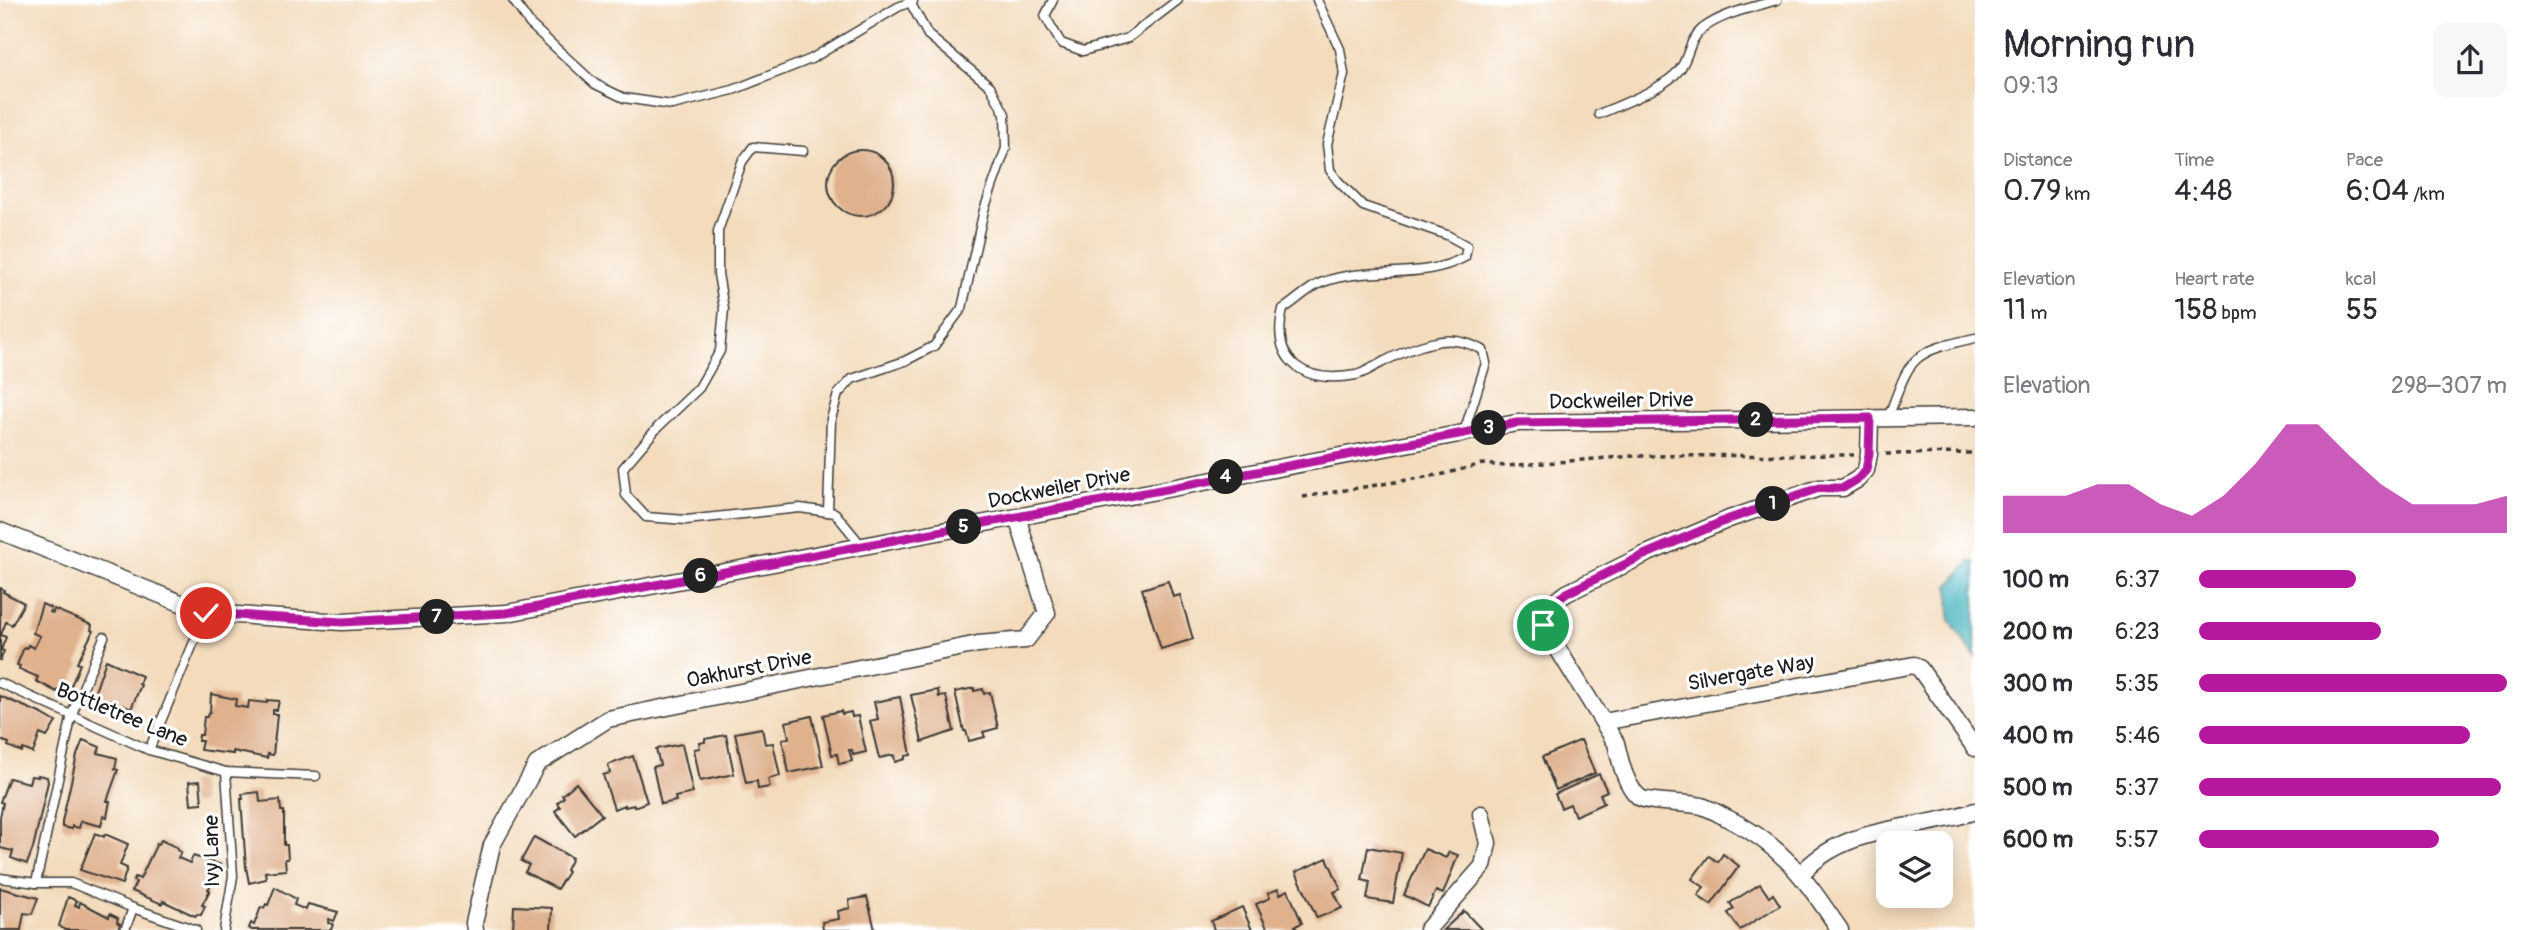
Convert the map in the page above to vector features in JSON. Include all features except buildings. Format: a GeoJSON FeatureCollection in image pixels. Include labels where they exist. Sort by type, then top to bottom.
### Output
{"type":"FeatureCollection","features":[{"type":"Feature","properties":{"kind":"street","name":"Dockweiler Drive"},"geometry":{"type":"LineString","coordinates":[[0,531],[206,613],[342,622],[506,613],[1517,423],[1975,417]]}},
{"type":"Feature","properties":{"kind":"street"},"geometry":{"type":"LineString","coordinates":[[1840,930],[1801,874],[1764,839],[1715,812],[1685,803],[1642,799],[1632,788],[1621,764],[1616,743],[1543,625],[1544,616],[1554,602],[1644,555],[1729,519],[1819,488],[1843,488],[1858,479],[1866,470],[1870,418]]}},
{"type":"Feature","properties":{"kind":"street","name":"Oakhurst Drive"},"geometry":{"type":"LineString","coordinates":[[475,930],[474,923],[492,845],[537,764],[608,719],[978,644],[1026,640],[1046,613],[1017,517]]}},
{"type":"Feature","properties":{"kind":"street","name":"Silvergate Way"},"geometry":{"type":"LineString","coordinates":[[1603,722],[1917,666],[1975,748]]}},
{"type":"Feature","properties":{"kind":"street"},"geometry":{"type":"LineString","coordinates":[[1801,874],[1823,854],[1853,838],[1957,818],[1975,811]]}},
{"type":"Feature","properties":{"kind":"street"},"geometry":{"type":"LineString","coordinates":[[1427,930],[1483,866],[1488,843],[1481,814]]}},
{"type":"Feature","properties":{"kind":"lane"},"geometry":{"type":"LineString","coordinates":[[513,0],[530,23],[595,83],[624,98],[672,104],[733,90],[811,59],[912,1],[928,35],[990,86],[1005,114],[1006,148],[984,210],[962,308],[934,346],[905,361],[852,379],[838,394],[831,419],[828,512]]}},
{"type":"Feature","properties":{"kind":"lane"},"geometry":{"type":"LineString","coordinates":[[1053,0],[1045,16],[1061,43],[1083,51],[1128,38],[1178,0]]}},
{"type":"Feature","properties":{"kind":"lane"},"geometry":{"type":"LineString","coordinates":[[1317,0],[1340,49],[1344,74],[1327,144],[1330,170],[1363,206],[1447,235],[1466,246],[1465,257],[1450,265],[1431,270],[1376,272],[1320,283],[1283,309],[1281,335],[1284,353],[1294,366],[1318,376],[1358,375],[1431,343],[1461,340],[1483,350],[1486,363],[1464,433]]}},
{"type":"Feature","properties":{"kind":"lane"},"geometry":{"type":"LineString","coordinates":[[1599,114],[1640,96],[1682,68],[1688,48],[1699,31],[1717,18],[1777,0]]}},
{"type":"Feature","properties":{"kind":"lane"},"geometry":{"type":"LineString","coordinates":[[803,151],[753,148],[742,162],[718,231],[718,274],[724,309],[720,351],[699,388],[658,427],[623,468],[626,495],[646,517],[686,520],[800,508],[835,513],[862,546]]}},
{"type":"Feature","properties":{"kind":"lane"},"geometry":{"type":"LineString","coordinates":[[1888,418],[1907,369],[1920,355],[1939,346],[1975,338]]}},
{"type":"Feature","properties":{"kind":"lane"},"geometry":{"type":"LineString","coordinates":[[149,750],[206,613]]}},
{"type":"Feature","properties":{"kind":"lane"},"geometry":{"type":"LineString","coordinates":[[36,883],[72,714],[104,637]]}},
{"type":"Feature","properties":{"kind":"lane","name":"Bottletree Lane"},"geometry":{"type":"LineString","coordinates":[[0,683],[149,750],[226,772],[316,775]]}},
{"type":"Feature","properties":{"kind":"lane","name":"Ivy Lane"},"geometry":{"type":"LineString","coordinates":[[224,930],[233,876],[226,772]]}},
{"type":"Feature","properties":{"kind":"lane"},"geometry":{"type":"LineString","coordinates":[[0,878],[36,883],[71,883],[196,930]]}},
{"type":"Feature","properties":{"kind":"lane"},"geometry":{"type":"LineString","coordinates":[[125,930],[133,908]]}},
{"type":"Feature","properties":{"kind":"path"},"geometry":{"type":"LineString","coordinates":[[1303,498],[1444,474],[1482,464],[1505,467],[1634,456],[1975,453]]}},
{"type":"Feature","properties":{"kind":"water"},"geometry":{"type":"Polygon","coordinates":[[[1975,561],[1975,657],[1950,621],[1949,586],[1969,562],[1975,561]]]}},
{"type":"Feature","properties":{"kind":"route"},"geometry":{"type":"LineString","coordinates":[[206,613],[342,622],[506,613],[1517,423],[1870,418],[1866,470],[1858,479],[1843,488],[1819,488],[1729,519],[1644,555],[1554,602],[1546,610],[1543,625]]}}]}
